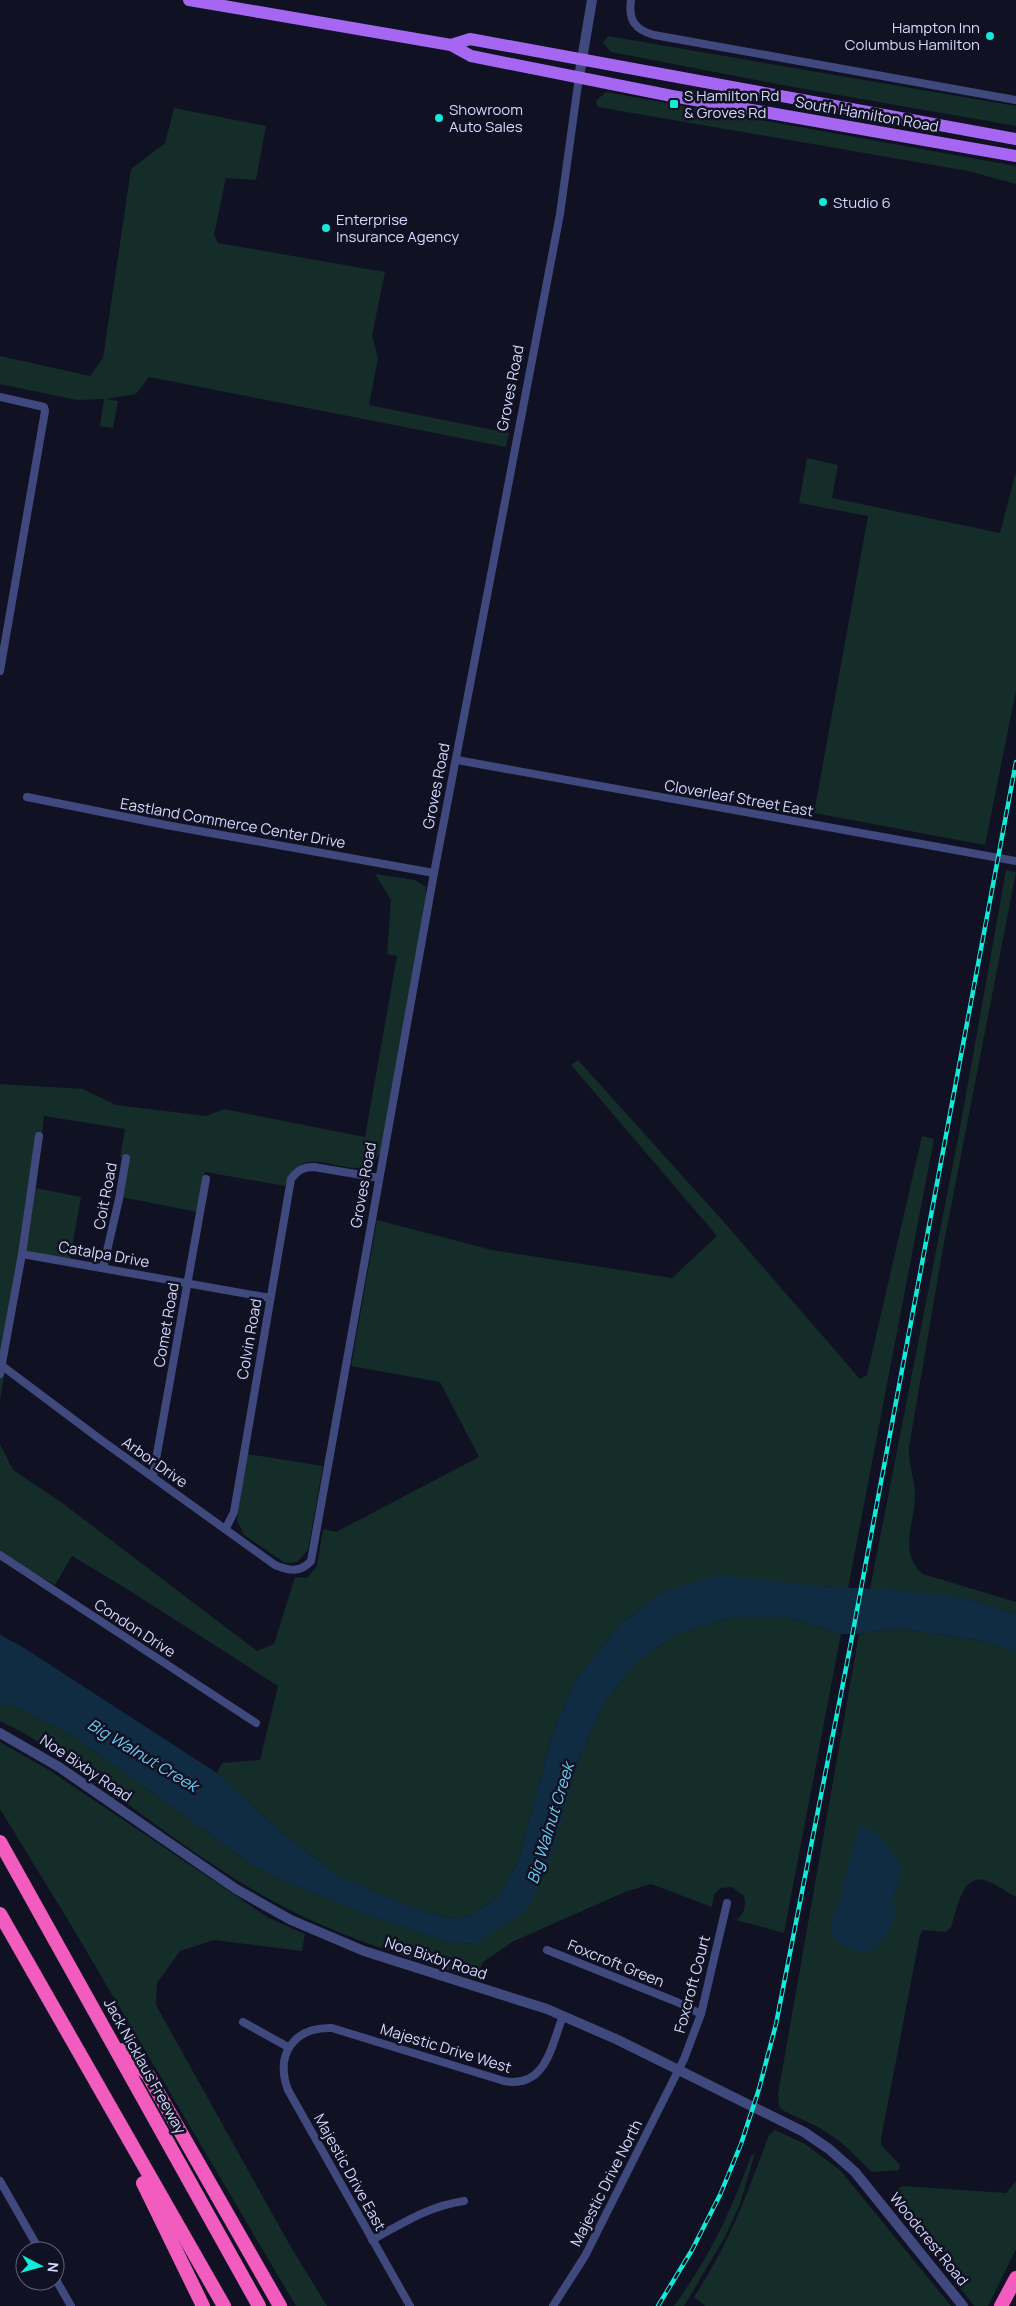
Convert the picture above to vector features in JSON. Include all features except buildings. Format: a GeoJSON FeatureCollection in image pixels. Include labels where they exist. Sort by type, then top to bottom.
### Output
{"type":"FeatureCollection","features":[{"type":"Feature","properties":{"kind":"highway","name":"Jack Nicklaus Freeway"},"geometry":{"type":"LineString","coordinates":[[0,1842],[259,2306]]}},
{"type":"Feature","properties":{"kind":"highway"},"geometry":{"type":"LineString","coordinates":[[0,1914],[96,2086],[224,2306]]}},
{"type":"Feature","properties":{"kind":"highway"},"geometry":{"type":"LineString","coordinates":[[110,2037],[148,2075],[280,2306]]}},
{"type":"Feature","properties":{"kind":"highway"},"geometry":{"type":"LineString","coordinates":[[96,2086],[203,2306]]}},
{"type":"Feature","properties":{"kind":"highway"},"geometry":{"type":"LineString","coordinates":[[1001,2306],[1016,2278]]}},
{"type":"Feature","properties":{"kind":"main road","name":"South Hamilton Road"},"geometry":{"type":"LineString","coordinates":[[189,0],[226,3],[451,45],[471,56],[675,97],[1016,156]]}},
{"type":"Feature","properties":{"kind":"main road","name":"South Hamilton Road"},"geometry":{"type":"LineString","coordinates":[[451,45],[470,39],[1016,139]]}},
{"type":"Feature","properties":{"kind":"street","name":"Groves Road"},"geometry":{"type":"LineString","coordinates":[[297,1571],[306,1566],[313,1556],[434,874],[560,214],[592,0]]}},
{"type":"Feature","properties":{"kind":"street"},"geometry":{"type":"LineString","coordinates":[[631,0],[630,14],[633,23],[642,31],[654,35],[1016,100]]}},
{"type":"Feature","properties":{"kind":"street"},"geometry":{"type":"LineString","coordinates":[[0,397],[44,407],[45,416],[0,671]]}},
{"type":"Feature","properties":{"kind":"street","name":"Cloverleaf Street East"},"geometry":{"type":"LineString","coordinates":[[456,760],[1016,861]]}},
{"type":"Feature","properties":{"kind":"street","name":"Eastland Commerce Center Drive"},"geometry":{"type":"LineString","coordinates":[[27,797],[166,825],[434,874]]}},
{"type":"Feature","properties":{"kind":"street"},"geometry":{"type":"LineString","coordinates":[[1,1370],[22,1254],[39,1136]]}},
{"type":"Feature","properties":{"kind":"street","name":"Coit Road"},"geometry":{"type":"LineString","coordinates":[[103,1268],[119,1199],[126,1158]]}},
{"type":"Feature","properties":{"kind":"street","name":"Colvin Road"},"geometry":{"type":"LineString","coordinates":[[226,1528],[234,1512],[291,1179],[305,1167],[379,1178]]}},
{"type":"Feature","properties":{"kind":"street","name":"Comet Road"},"geometry":{"type":"LineString","coordinates":[[153,1476],[206,1179]]}},
{"type":"Feature","properties":{"kind":"street","name":"Catalpa Drive"},"geometry":{"type":"LineString","coordinates":[[22,1254],[270,1298]]}},
{"type":"Feature","properties":{"kind":"street","name":"Arbor Drive"},"geometry":{"type":"LineString","coordinates":[[1,1370],[153,1476],[275,1565],[286,1570],[297,1571]]}},
{"type":"Feature","properties":{"kind":"street","name":"Condon Drive"},"geometry":{"type":"LineString","coordinates":[[0,1555],[256,1722]]}},
{"type":"Feature","properties":{"kind":"street","name":"Noe Bixby Road"},"geometry":{"type":"LineString","coordinates":[[0,1733],[59,1767],[236,1889],[291,1920],[364,1951],[563,2016],[678,2070],[818,2140],[841,2159],[871,2191]]}},
{"type":"Feature","properties":{"kind":"street","name":"Foxcroft Court"},"geometry":{"type":"LineString","coordinates":[[678,2070],[701,2014],[727,1903]]}},
{"type":"Feature","properties":{"kind":"street","name":"Foxcroft Green"},"geometry":{"type":"LineString","coordinates":[[547,1950],[677,2002],[701,2014]]}},
{"type":"Feature","properties":{"kind":"street","name":"Majestic Drive West"},"geometry":{"type":"LineString","coordinates":[[288,2047],[302,2034],[312,2030],[332,2028],[504,2081],[520,2082],[528,2080],[540,2071],[563,2016]]}},
{"type":"Feature","properties":{"kind":"street"},"geometry":{"type":"LineString","coordinates":[[243,2022],[288,2047]]}},
{"type":"Feature","properties":{"kind":"street","name":"Majestic Drive East"},"geometry":{"type":"LineString","coordinates":[[288,2047],[283,2069],[288,2090],[410,2306]]}},
{"type":"Feature","properties":{"kind":"street","name":"Majestic Drive North"},"geometry":{"type":"LineString","coordinates":[[553,2306],[585,2256],[678,2070]]}},
{"type":"Feature","properties":{"kind":"street"},"geometry":{"type":"LineString","coordinates":[[0,2181],[34,2241]]}},
{"type":"Feature","properties":{"kind":"street","name":"Woodcrest Road"},"geometry":{"type":"LineString","coordinates":[[871,2191],[963,2306]]}},
{"type":"Feature","properties":{"kind":"street"},"geometry":{"type":"LineString","coordinates":[[372,2240],[419,2213],[442,2205],[464,2201]]}},
{"type":"Feature","properties":{"kind":"street"},"geometry":{"type":"LineString","coordinates":[[62,2291],[71,2306]]}},
{"type":"Feature","properties":{"kind":"green space"},"geometry":{"type":"Polygon","coordinates":[[[608,36],[1016,106],[1016,126],[793,87],[611,52],[603,43],[608,36]]]}},
{"type":"Feature","properties":{"kind":"green space"},"geometry":{"type":"Polygon","coordinates":[[[606,92],[1016,166],[1016,184],[968,171],[598,107],[596,101],[606,92]]]}},
{"type":"Feature","properties":{"kind":"green space"},"geometry":{"type":"Polygon","coordinates":[[[174,108],[266,126],[256,180],[226,178],[214,235],[218,243],[385,272],[372,336],[378,358],[369,405],[509,433],[506,447],[149,377],[136,394],[107,399],[118,401],[113,428],[100,426],[104,399],[77,400],[0,384],[0,356],[90,376],[103,358],[131,169],[165,143],[174,108]]]}},
{"type":"Feature","properties":{"kind":"green space"},"geometry":{"type":"Polygon","coordinates":[[[807,458],[838,465],[832,498],[1000,533],[1016,472],[1016,691],[985,845],[814,813],[868,516],[799,503],[807,458]]]}},
{"type":"Feature","properties":{"kind":"green space"},"geometry":{"type":"Polygon","coordinates":[[[1006,870],[1016,872],[943,1248],[909,1447],[915,1503],[909,1546],[915,1566],[923,1574],[1016,1602],[1016,1614],[964,1598],[870,1589],[960,1128],[1006,870]]]}},
{"type":"Feature","properties":{"kind":"green space"},"geometry":{"type":"Polygon","coordinates":[[[375,874],[415,880],[426,887],[426,898],[381,1151],[372,1163],[360,1168],[319,1162],[306,1163],[294,1170],[285,1186],[205,1172],[197,1212],[121,1197],[128,1157],[120,1157],[125,1129],[44,1116],[36,1188],[81,1197],[70,1259],[24,1252],[0,1401],[0,1084],[83,1089],[116,1105],[206,1116],[224,1109],[365,1137],[397,956],[387,954],[391,900],[375,874]]]}},
{"type":"Feature","properties":{"kind":"green space"},"geometry":{"type":"Polygon","coordinates":[[[578,1060],[723,1221],[860,1379],[867,1375],[922,1136],[934,1139],[848,1588],[820,1586],[662,1592],[621,1624],[576,1679],[553,1733],[518,1862],[498,1897],[470,1916],[449,1918],[415,1909],[338,1876],[281,1832],[217,1773],[222,1763],[260,1760],[278,1686],[72,1556],[55,1585],[0,1554],[0,1444],[13,1470],[61,1502],[257,1651],[274,1644],[295,1577],[307,1578],[317,1566],[323,1529],[336,1532],[479,1457],[440,1382],[351,1366],[377,1220],[492,1250],[672,1278],[717,1236],[571,1065],[578,1060]]]}},
{"type":"Feature","properties":{"kind":"green space"},"geometry":{"type":"Polygon","coordinates":[[[247,1454],[323,1466],[308,1550],[297,1562],[285,1563],[244,1535],[237,1520],[247,1454]]]}},
{"type":"Feature","properties":{"kind":"green space"},"geometry":{"type":"Polygon","coordinates":[[[731,1617],[788,1617],[841,1634],[784,1933],[736,1920],[743,1912],[745,1900],[744,1896],[732,1887],[721,1888],[714,1894],[712,1907],[651,1884],[625,1892],[512,1942],[483,1962],[475,1979],[345,1935],[271,1900],[203,1858],[61,1757],[25,1734],[0,1721],[0,1703],[15,1706],[72,1735],[250,1863],[275,1877],[363,1913],[448,1942],[474,1944],[578,1761],[602,1706],[638,1660],[677,1634],[731,1617]]]}},
{"type":"Feature","properties":{"kind":"green space"},"geometry":{"type":"Polygon","coordinates":[[[896,1628],[984,1641],[1016,1652],[1016,1897],[988,1881],[976,1880],[965,1888],[951,1927],[946,1932],[923,1930],[920,1935],[881,2139],[881,2145],[900,2165],[899,2170],[872,2172],[842,2143],[820,2128],[782,2110],[779,2106],[778,2094],[859,1634],[896,1628]],[[898,1885],[839,1903],[831,1916],[891,1898],[898,1885]]]}},
{"type":"Feature","properties":{"kind":"green space"},"geometry":{"type":"Polygon","coordinates":[[[0,1742],[49,1770],[269,1918],[305,1934],[302,1951],[214,1940],[180,1951],[157,1983],[156,2005],[288,2242],[327,2306],[296,2306],[71,1925],[0,1809],[0,1742]]]}},
{"type":"Feature","properties":{"kind":"green space"},"geometry":{"type":"Polygon","coordinates":[[[775,2130],[805,2144],[841,2171],[951,2306],[705,2306],[694,2297],[727,2238],[745,2198],[769,2135],[775,2130]]]}},
{"type":"Feature","properties":{"kind":"green space"},"geometry":{"type":"Polygon","coordinates":[[[755,2153],[740,2204],[725,2237],[684,2306],[674,2306],[698,2270],[718,2234],[751,2156],[755,2153]]]}},
{"type":"Feature","properties":{"kind":"green space"},"geometry":{"type":"Polygon","coordinates":[[[1016,2181],[1016,2249],[988,2306],[974,2306],[897,2206],[897,2189],[903,2186],[1006,2193],[1016,2181]]]}},
{"type":"Feature","properties":{"kind":"water","name":"Big Walnut Creek"},"geometry":{"type":"Polygon","coordinates":[[[719,1575],[820,1586],[893,1590],[964,1598],[1016,1614],[1016,1652],[984,1641],[896,1628],[859,1634],[841,1634],[788,1617],[731,1617],[677,1634],[638,1660],[602,1706],[578,1761],[549,1864],[526,1911],[474,1944],[448,1942],[363,1913],[275,1877],[250,1863],[72,1735],[15,1706],[0,1703],[0,1635],[21,1646],[217,1773],[281,1832],[338,1876],[415,1909],[449,1918],[470,1916],[498,1897],[518,1862],[553,1733],[576,1679],[621,1624],[662,1592],[719,1575]]]}},
{"type":"Feature","properties":{"kind":"water"},"geometry":{"type":"Polygon","coordinates":[[[863,1826],[879,1834],[900,1864],[898,1885],[891,1898],[895,1912],[893,1920],[886,1935],[869,1952],[855,1950],[837,1942],[831,1928],[831,1916],[839,1903],[858,1830],[863,1826]]]}},
{"type":"Feature","properties":{"kind":"railway"},"geometry":{"type":"LineString","coordinates":[[658,2306],[692,2250],[720,2195],[741,2144],[759,2089],[776,2024],[848,1658],[1016,762]]}},
{"type":"Feature","properties":{"kind":"place","name":"Hampton Inn Columbus Hamilton"},"geometry":{"type":"Point","coordinates":[990,36]}},
{"type":"Feature","properties":{"kind":"place","name":"S Hamilton Rd & Groves Rd"},"geometry":{"type":"Point","coordinates":[674,104]}},
{"type":"Feature","properties":{"kind":"place","name":"Showroom Auto Sales"},"geometry":{"type":"Point","coordinates":[439,118]}},
{"type":"Feature","properties":{"kind":"place","name":"Studio 6"},"geometry":{"type":"Point","coordinates":[823,202]}},
{"type":"Feature","properties":{"kind":"place","name":"Enterprise Insurance Agency"},"geometry":{"type":"Point","coordinates":[326,228]}}]}
